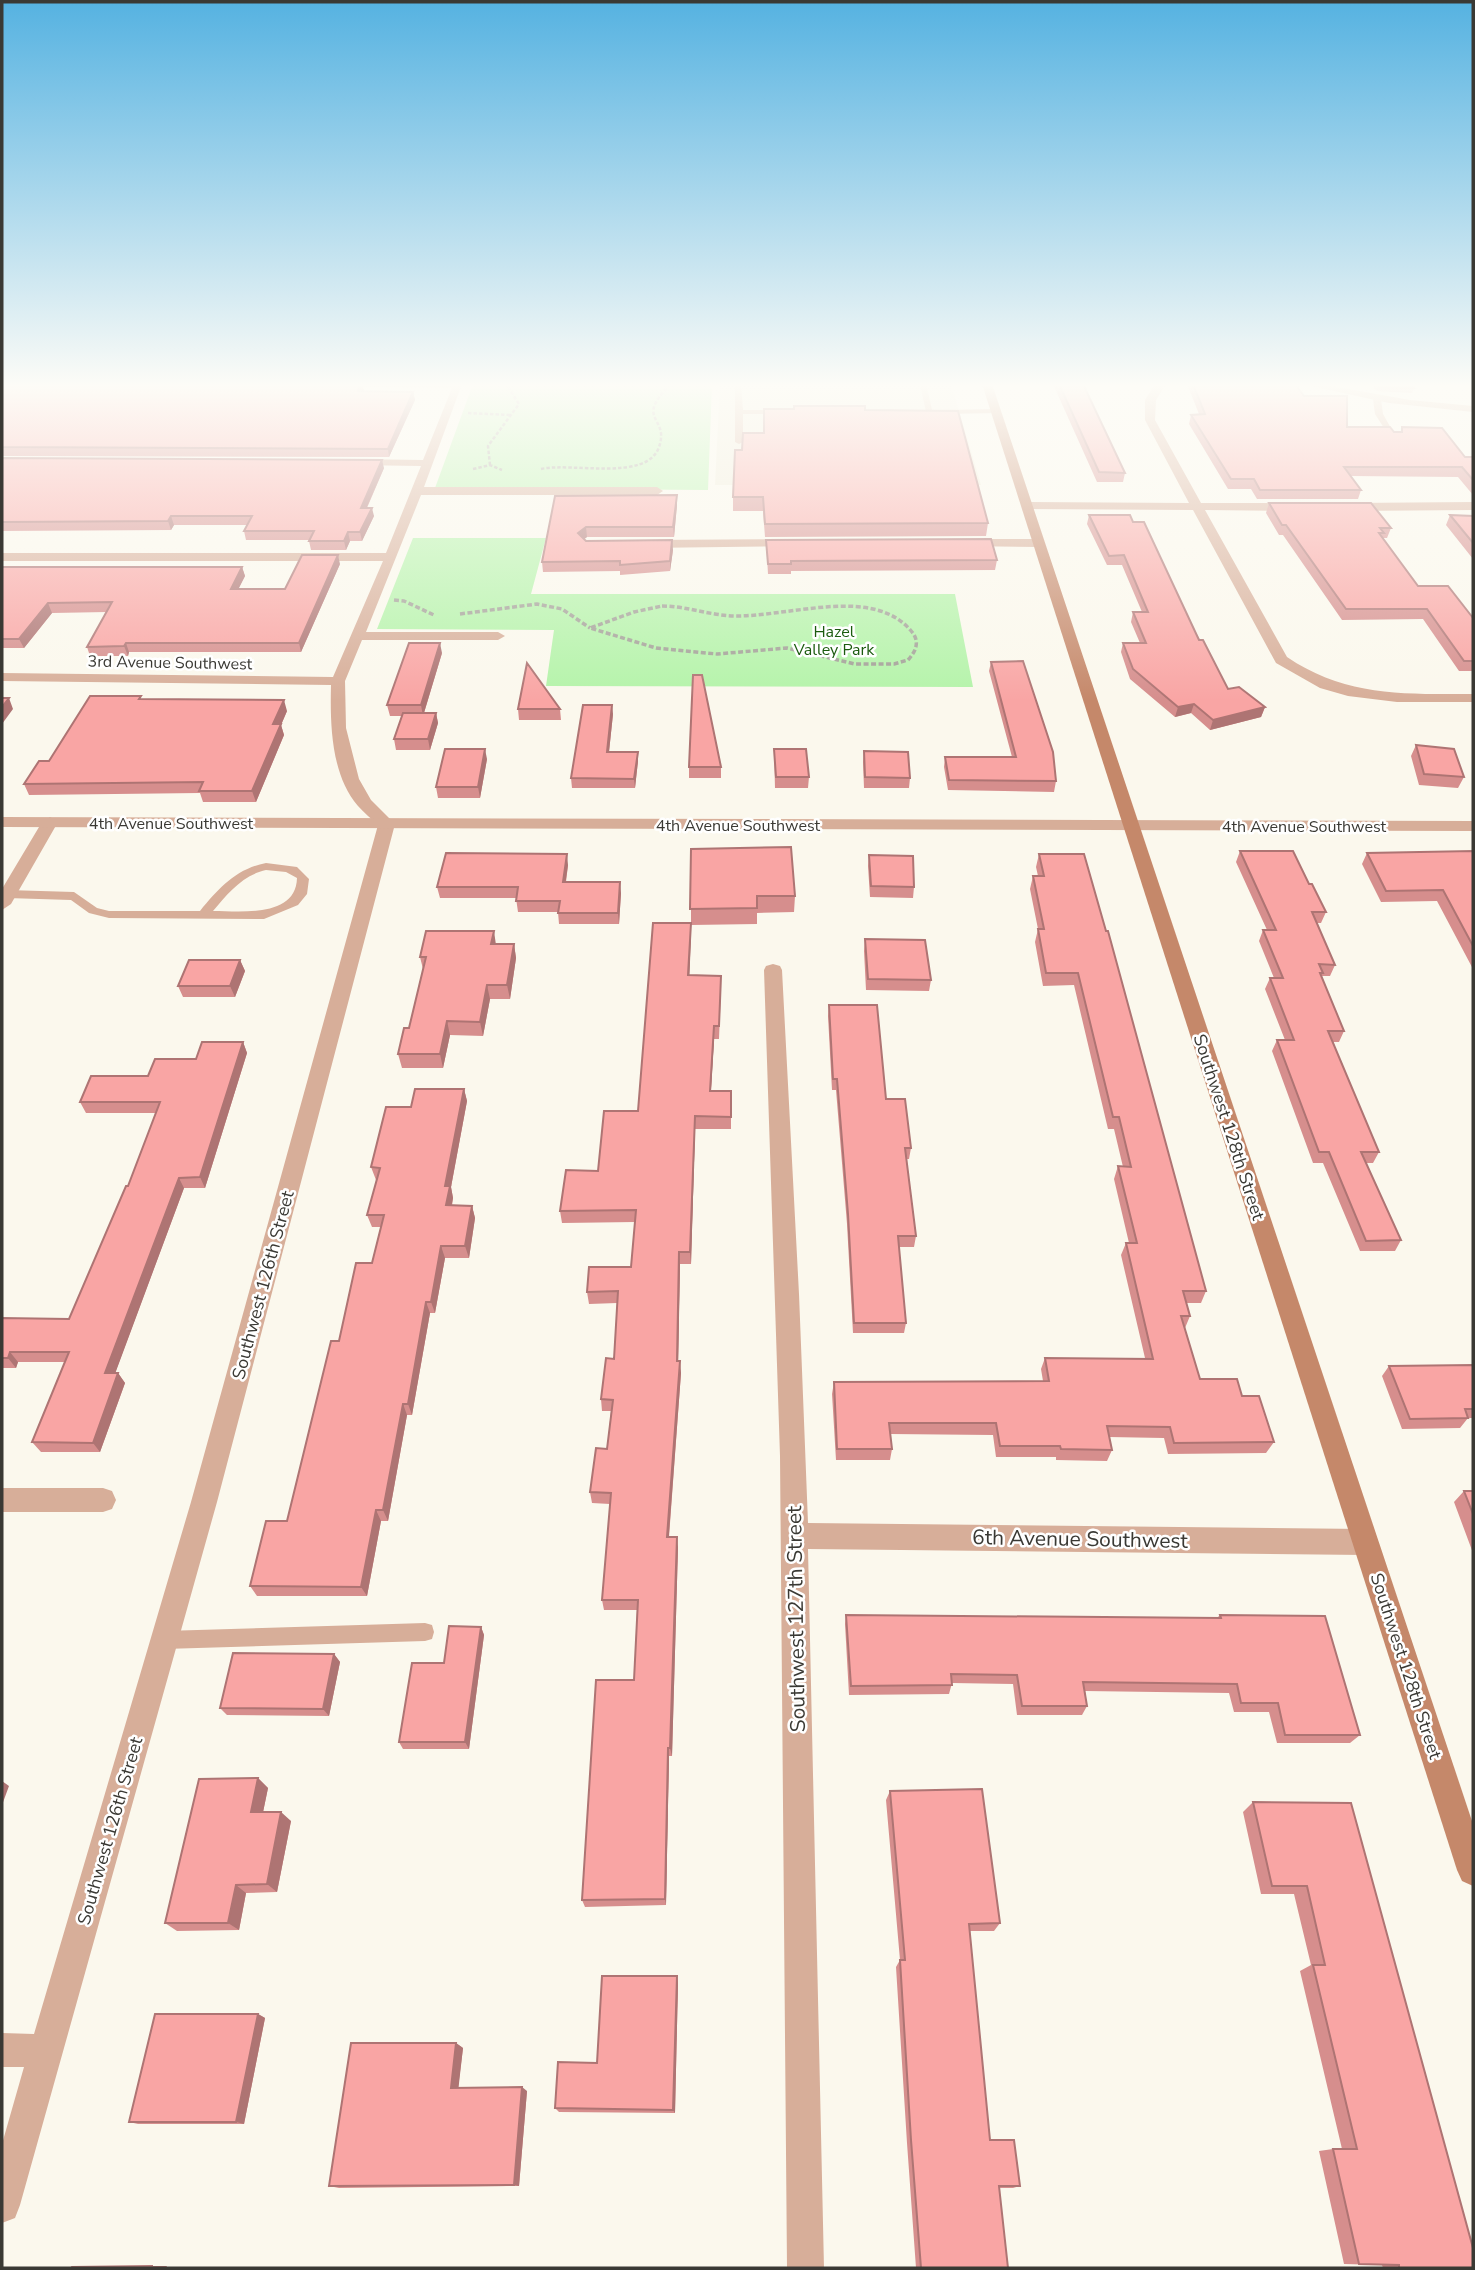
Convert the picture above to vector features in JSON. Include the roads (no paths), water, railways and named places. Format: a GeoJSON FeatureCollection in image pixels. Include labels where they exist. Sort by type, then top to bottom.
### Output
{"type":"FeatureCollection","features":[{"type":"Feature","properties":{"kind":"main road","name":"Southwest 128th Street"},"geometry":{"type":"LineString","coordinates":[[1023,490],[1130,827],[1473,1870]]}},
{"type":"Feature","properties":{"kind":"street"},"geometry":{"type":"LineString","coordinates":[[1188,490],[1271,646],[1281,660],[1295,671],[1328,687],[1376,696],[1473,698]]}},
{"type":"Feature","properties":{"kind":"street"},"geometry":{"type":"LineString","coordinates":[[387,824],[364,803],[351,779],[338,728],[338,681],[391,557],[415,491],[657,491]]}},
{"type":"Feature","properties":{"kind":"street"},"geometry":{"type":"LineString","coordinates":[[1028,506],[1312,507]]}},
{"type":"Feature","properties":{"kind":"street"},"geometry":{"type":"LineString","coordinates":[[1339,507],[1473,506]]}},
{"type":"Feature","properties":{"kind":"street"},"geometry":{"type":"LineString","coordinates":[[629,544],[809,543]]}},
{"type":"Feature","properties":{"kind":"street"},"geometry":{"type":"LineString","coordinates":[[947,543],[1038,543]]}},
{"type":"Feature","properties":{"kind":"street"},"geometry":{"type":"LineString","coordinates":[[2,557],[391,557]]}},
{"type":"Feature","properties":{"kind":"street"},"geometry":{"type":"LineString","coordinates":[[358,636],[498,636]]}},
{"type":"Feature","properties":{"kind":"street","name":"3rd Avenue Southwest"},"geometry":{"type":"LineString","coordinates":[[2,677],[338,681]]}},
{"type":"Feature","properties":{"kind":"street","name":"4th Avenue Southwest"},"geometry":{"type":"LineString","coordinates":[[2,822],[1473,826]]}},
{"type":"Feature","properties":{"kind":"street"},"geometry":{"type":"LineString","coordinates":[[5,899],[50,822]]}},
{"type":"Feature","properties":{"kind":"street","name":"Southwest 126th Street"},"geometry":{"type":"LineString","coordinates":[[2,2205],[164,1640],[387,824]]}},
{"type":"Feature","properties":{"kind":"street","name":"Southwest 127th Street"},"geometry":{"type":"LineString","coordinates":[[773,970],[782,1136],[796,1536],[806,2268]]}},
{"type":"Feature","properties":{"kind":"street"},"geometry":{"type":"LineString","coordinates":[[2,1500],[103,1500]]}},
{"type":"Feature","properties":{"kind":"street","name":"6th Avenue Southwest"},"geometry":{"type":"LineString","coordinates":[[796,1536],[1365,1542]]}},
{"type":"Feature","properties":{"kind":"street"},"geometry":{"type":"LineString","coordinates":[[2,2050],[47,2051]]}},
{"type":"Feature","properties":{"kind":"lane"},"geometry":{"type":"LineString","coordinates":[[5,899],[74,895],[89,911],[108,915],[204,915],[264,915],[294,902],[301,894],[303,879],[288,868],[269,866],[254,869],[233,880],[204,915]]}},
{"type":"Feature","properties":{"kind":"lane"},"geometry":{"type":"LineString","coordinates":[[164,1640],[425,1632]]}},
{"type":"Feature","properties":{"kind":"park label","name":"Hazel Valley Park"},"geometry":{"type":"Point","coordinates":[834,640]}}]}
